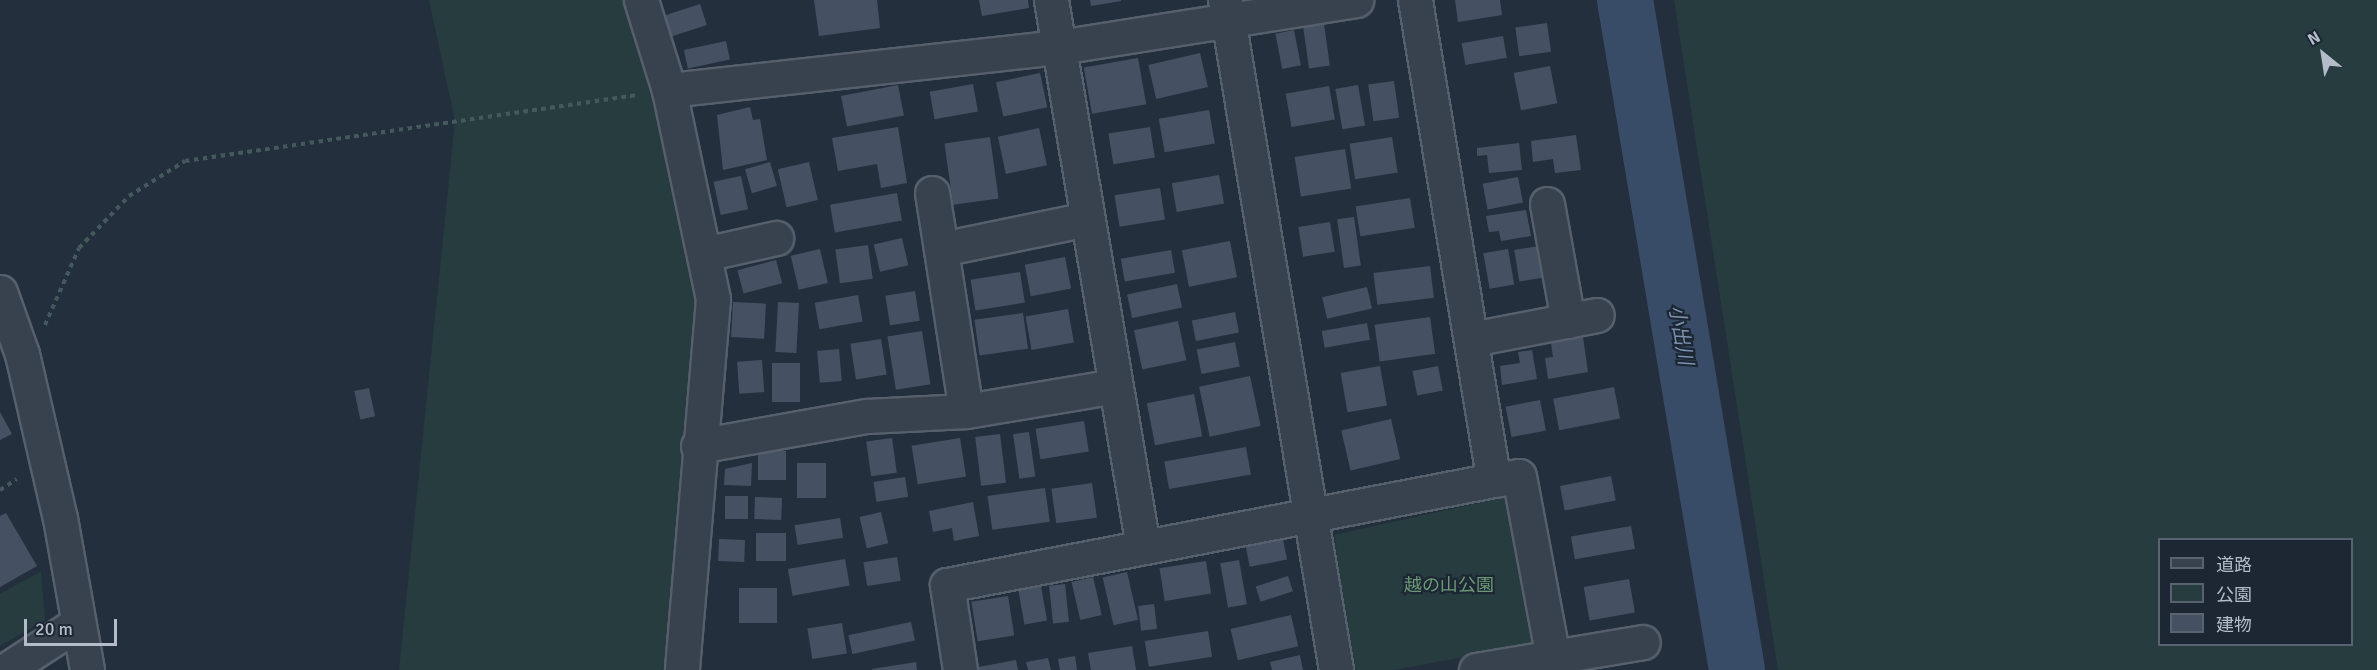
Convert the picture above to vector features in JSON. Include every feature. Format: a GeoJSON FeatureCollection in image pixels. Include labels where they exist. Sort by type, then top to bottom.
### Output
{"type":"FeatureCollection","features":[{"type":"Feature","properties":{"kind":"street"},"geometry":{"type":"LineString","coordinates":[[641,0],[669,90],[713,299],[698,446],[682,670]]}},
{"type":"Feature","properties":{"kind":"street"},"geometry":{"type":"LineString","coordinates":[[1051,0],[1143,547]]}},
{"type":"Feature","properties":{"kind":"street"},"geometry":{"type":"LineString","coordinates":[[669,90],[1059,47],[1226,9],[1356,0]]}},
{"type":"Feature","properties":{"kind":"street"},"geometry":{"type":"LineString","coordinates":[[1414,0],[1494,480]]}},
{"type":"Feature","properties":{"kind":"street"},"geometry":{"type":"LineString","coordinates":[[1226,9],[1336,670]]}},
{"type":"Feature","properties":{"kind":"street"},"geometry":{"type":"LineString","coordinates":[[932,193],[966,411]]}},
{"type":"Feature","properties":{"kind":"street"},"geometry":{"type":"LineString","coordinates":[[1472,339],[1583,318],[1546,204]]}},
{"type":"Feature","properties":{"kind":"street"},"geometry":{"type":"LineString","coordinates":[[941,249],[1088,219]]}},
{"type":"Feature","properties":{"kind":"street"},"geometry":{"type":"LineString","coordinates":[[704,254],[776,238]]}},
{"type":"Feature","properties":{"kind":"street"},"geometry":{"type":"LineString","coordinates":[[0,292],[22,354],[60,518],[75,625],[87,670]]}},
{"type":"Feature","properties":{"kind":"street"},"geometry":{"type":"LineString","coordinates":[[698,446],[867,416],[966,411],[1115,386]]}},
{"type":"Feature","properties":{"kind":"street"},"geometry":{"type":"LineString","coordinates":[[960,670],[947,585],[1519,476],[1553,657]]}},
{"type":"Feature","properties":{"kind":"street"},"geometry":{"type":"LineString","coordinates":[[6,670],[75,625]]}},
{"type":"Feature","properties":{"kind":"street"},"geometry":{"type":"LineString","coordinates":[[1476,670],[1643,642]]}},
{"type":"Feature","properties":{"kind":"path"},"geometry":{"type":"LineString","coordinates":[[22,354],[50,318],[79,248],[129,196],[184,161],[669,90]]}},
{"type":"Feature","properties":{"kind":"green space"},"geometry":{"type":"Polygon","coordinates":[[[429,0],[628,0],[643,35],[699,301],[670,670],[399,670],[455,121],[429,0]]]}},
{"type":"Feature","properties":{"kind":"green space"},"geometry":{"type":"Polygon","coordinates":[[[1674,0],[2377,0],[2377,670],[1778,670],[1674,0]]]}},
{"type":"Feature","properties":{"kind":"green space","name":"越の山公園"},"geometry":{"type":"Polygon","coordinates":[[[1510,496],[1536,643],[1394,670],[1353,670],[1334,535],[1510,496]]]}},
{"type":"Feature","properties":{"kind":"green space"},"geometry":{"type":"Polygon","coordinates":[[[41,571],[45,620],[0,646],[0,594],[41,571]]]}},
{"type":"Feature","properties":{"kind":"building"},"geometry":{"type":"Polygon","coordinates":[[[814,0],[877,0],[880,28],[819,36],[814,0]]]}},
{"type":"Feature","properties":{"kind":"building"},"geometry":{"type":"Polygon","coordinates":[[[979,0],[1028,0],[1029,8],[982,16],[979,0]]]}},
{"type":"Feature","properties":{"kind":"building"},"geometry":{"type":"Polygon","coordinates":[[[1090,0],[1121,0],[1121,1],[1091,6],[1090,0]]]}},
{"type":"Feature","properties":{"kind":"building"},"geometry":{"type":"Polygon","coordinates":[[[1455,0],[1500,0],[1502,15],[1458,22],[1455,0]]]}},
{"type":"Feature","properties":{"kind":"building"},"geometry":{"type":"Polygon","coordinates":[[[700,4],[707,25],[671,37],[664,16],[700,4]]]}},
{"type":"Feature","properties":{"kind":"building"},"geometry":{"type":"Polygon","coordinates":[[[1547,23],[1551,52],[1519,56],[1515,27],[1547,23]]]}},
{"type":"Feature","properties":{"kind":"building"},"geometry":{"type":"Polygon","coordinates":[[[1324,24],[1330,66],[1309,69],[1303,27],[1324,24]]]}},
{"type":"Feature","properties":{"kind":"building"},"geometry":{"type":"Polygon","coordinates":[[[1294,30],[1301,65],[1282,69],[1275,34],[1294,30]]]}},
{"type":"Feature","properties":{"kind":"building"},"geometry":{"type":"Polygon","coordinates":[[[1503,36],[1507,58],[1465,65],[1462,43],[1503,36]]]}},
{"type":"Feature","properties":{"kind":"building"},"geometry":{"type":"Polygon","coordinates":[[[726,41],[730,60],[688,69],[684,50],[726,41]]]}},
{"type":"Feature","properties":{"kind":"building"},"geometry":{"type":"Polygon","coordinates":[[[1200,53],[1208,87],[1156,99],[1148,65],[1200,53]]]}},
{"type":"Feature","properties":{"kind":"building"},"geometry":{"type":"Polygon","coordinates":[[[1138,58],[1146,104],[1092,114],[1084,68],[1138,58]]]}},
{"type":"Feature","properties":{"kind":"building"},"geometry":{"type":"Polygon","coordinates":[[[1550,66],[1557,103],[1521,110],[1514,73],[1550,66]]]}},
{"type":"Feature","properties":{"kind":"building"},"geometry":{"type":"Polygon","coordinates":[[[1040,73],[1047,107],[1003,117],[996,82],[1040,73]]]}},
{"type":"Feature","properties":{"kind":"building"},"geometry":{"type":"Polygon","coordinates":[[[1394,81],[1399,118],[1373,121],[1368,85],[1394,81]]]}},
{"type":"Feature","properties":{"kind":"building"},"geometry":{"type":"Polygon","coordinates":[[[973,84],[978,112],[935,119],[930,92],[973,84]]]}},
{"type":"Feature","properties":{"kind":"building"},"geometry":{"type":"Polygon","coordinates":[[[898,85],[904,115],[847,126],[841,96],[898,85]]]}},
{"type":"Feature","properties":{"kind":"building"},"geometry":{"type":"Polygon","coordinates":[[[1358,85],[1365,125],[1342,129],[1335,89],[1358,85]]]}},
{"type":"Feature","properties":{"kind":"building"},"geometry":{"type":"Polygon","coordinates":[[[1329,86],[1335,119],[1292,127],[1286,94],[1329,86]]]}},
{"type":"Feature","properties":{"kind":"building"},"geometry":{"type":"Polygon","coordinates":[[[750,107],[753,120],[760,119],[767,160],[723,170],[717,115],[750,107]]]}},
{"type":"Feature","properties":{"kind":"building"},"geometry":{"type":"Polygon","coordinates":[[[1209,110],[1215,143],[1165,152],[1159,119],[1209,110]]]}},
{"type":"Feature","properties":{"kind":"building"},"geometry":{"type":"Polygon","coordinates":[[[898,127],[907,183],[881,188],[877,164],[838,171],[832,138],[898,127]]]}},
{"type":"Feature","properties":{"kind":"building"},"geometry":{"type":"Polygon","coordinates":[[[1150,127],[1155,158],[1113,164],[1109,134],[1150,127]]]}},
{"type":"Feature","properties":{"kind":"building"},"geometry":{"type":"Polygon","coordinates":[[[1039,128],[1047,165],[1006,174],[998,137],[1039,128]]]}},
{"type":"Feature","properties":{"kind":"building"},"geometry":{"type":"Polygon","coordinates":[[[1576,135],[1581,170],[1555,173],[1553,159],[1533,162],[1531,141],[1576,135]]]}},
{"type":"Feature","properties":{"kind":"building"},"geometry":{"type":"Polygon","coordinates":[[[990,137],[999,198],[953,205],[944,143],[990,137]]]}},
{"type":"Feature","properties":{"kind":"building"},"geometry":{"type":"Polygon","coordinates":[[[1392,137],[1398,173],[1355,179],[1350,144],[1392,137]]]}},
{"type":"Feature","properties":{"kind":"building"},"geometry":{"type":"Polygon","coordinates":[[[1519,143],[1522,170],[1489,173],[1487,155],[1477,156],[1477,148],[1519,143]]]}},
{"type":"Feature","properties":{"kind":"building"},"geometry":{"type":"Polygon","coordinates":[[[1345,149],[1351,189],[1301,196],[1295,157],[1345,149]]]}},
{"type":"Feature","properties":{"kind":"building"},"geometry":{"type":"Polygon","coordinates":[[[770,162],[777,186],[752,193],[745,169],[770,162]]]}},
{"type":"Feature","properties":{"kind":"building"},"geometry":{"type":"Polygon","coordinates":[[[809,162],[818,200],[787,207],[778,169],[809,162]]]}},
{"type":"Feature","properties":{"kind":"building"},"geometry":{"type":"Polygon","coordinates":[[[1219,175],[1224,204],[1177,212],[1172,183],[1219,175]]]}},
{"type":"Feature","properties":{"kind":"building"},"geometry":{"type":"Polygon","coordinates":[[[741,176],[748,209],[721,215],[714,182],[741,176]]]}},
{"type":"Feature","properties":{"kind":"building"},"geometry":{"type":"Polygon","coordinates":[[[1518,177],[1523,203],[1488,209],[1483,184],[1518,177]]]}},
{"type":"Feature","properties":{"kind":"building"},"geometry":{"type":"Polygon","coordinates":[[[1160,188],[1165,220],[1120,227],[1115,195],[1160,188]]]}},
{"type":"Feature","properties":{"kind":"building"},"geometry":{"type":"Polygon","coordinates":[[[897,193],[902,221],[835,232],[830,205],[897,193]]]}},
{"type":"Feature","properties":{"kind":"building"},"geometry":{"type":"Polygon","coordinates":[[[1410,198],[1415,228],[1360,236],[1356,207],[1410,198]]]}},
{"type":"Feature","properties":{"kind":"building"},"geometry":{"type":"Polygon","coordinates":[[[1526,210],[1531,236],[1501,241],[1499,231],[1489,232],[1486,216],[1526,210]]]}},
{"type":"Feature","properties":{"kind":"building"},"geometry":{"type":"Polygon","coordinates":[[[1354,217],[1361,266],[1344,268],[1337,219],[1354,217]]]}},
{"type":"Feature","properties":{"kind":"building"},"geometry":{"type":"Polygon","coordinates":[[[1330,222],[1335,252],[1303,257],[1298,227],[1330,222]]]}},
{"type":"Feature","properties":{"kind":"building"},"geometry":{"type":"Polygon","coordinates":[[[902,238],[908,265],[880,272],[874,245],[902,238]]]}},
{"type":"Feature","properties":{"kind":"building"},"geometry":{"type":"Polygon","coordinates":[[[1230,241],[1237,277],[1189,287],[1182,250],[1230,241]]]}},
{"type":"Feature","properties":{"kind":"building"},"geometry":{"type":"Polygon","coordinates":[[[868,245],[873,279],[840,283],[835,250],[868,245]]]}},
{"type":"Feature","properties":{"kind":"building"},"geometry":{"type":"Polygon","coordinates":[[[1539,246],[1544,278],[1519,282],[1514,250],[1539,246]]]}},
{"type":"Feature","properties":{"kind":"building"},"geometry":{"type":"Polygon","coordinates":[[[820,249],[828,283],[799,290],[791,256],[820,249]]]}},
{"type":"Feature","properties":{"kind":"building"},"geometry":{"type":"Polygon","coordinates":[[[1508,249],[1514,284],[1490,289],[1483,253],[1508,249]]]}},
{"type":"Feature","properties":{"kind":"building"},"geometry":{"type":"Polygon","coordinates":[[[1171,250],[1175,273],[1125,282],[1121,259],[1171,250]]]}},
{"type":"Feature","properties":{"kind":"building"},"geometry":{"type":"Polygon","coordinates":[[[1065,257],[1071,288],[1031,296],[1025,265],[1065,257]]]}},
{"type":"Feature","properties":{"kind":"building"},"geometry":{"type":"Polygon","coordinates":[[[776,260],[782,283],[744,294],[737,270],[776,260]]]}},
{"type":"Feature","properties":{"kind":"building"},"geometry":{"type":"Polygon","coordinates":[[[1430,266],[1434,298],[1377,305],[1373,273],[1430,266]]]}},
{"type":"Feature","properties":{"kind":"building"},"geometry":{"type":"Polygon","coordinates":[[[1020,272],[1025,303],[975,310],[971,280],[1020,272]]]}},
{"type":"Feature","properties":{"kind":"building"},"geometry":{"type":"Polygon","coordinates":[[[1177,284],[1182,307],[1132,318],[1127,295],[1177,284]]]}},
{"type":"Feature","properties":{"kind":"building"},"geometry":{"type":"Polygon","coordinates":[[[1367,287],[1372,308],[1327,319],[1322,297],[1367,287]]]}},
{"type":"Feature","properties":{"kind":"building"},"geometry":{"type":"Polygon","coordinates":[[[915,291],[920,321],[890,325],[885,296],[915,291]]]}},
{"type":"Feature","properties":{"kind":"building"},"geometry":{"type":"Polygon","coordinates":[[[858,295],[863,322],[819,329],[815,303],[858,295]]]}},
{"type":"Feature","properties":{"kind":"building"},"geometry":{"type":"Polygon","coordinates":[[[733,302],[766,304],[764,339],[731,337],[733,302]]]}},
{"type":"Feature","properties":{"kind":"building"},"geometry":{"type":"Polygon","coordinates":[[[778,302],[799,303],[796,353],[775,352],[778,302]]]}},
{"type":"Feature","properties":{"kind":"building"},"geometry":{"type":"Polygon","coordinates":[[[1068,309],[1074,342],[1032,350],[1026,316],[1068,309]]]}},
{"type":"Feature","properties":{"kind":"building"},"geometry":{"type":"Polygon","coordinates":[[[1235,312],[1239,333],[1196,341],[1192,320],[1235,312]]]}},
{"type":"Feature","properties":{"kind":"building"},"geometry":{"type":"Polygon","coordinates":[[[1023,313],[1028,349],[979,355],[974,320],[1023,313]]]}},
{"type":"Feature","properties":{"kind":"building"},"geometry":{"type":"Polygon","coordinates":[[[1430,317],[1435,354],[1380,361],[1375,325],[1430,317]]]}},
{"type":"Feature","properties":{"kind":"building"},"geometry":{"type":"Polygon","coordinates":[[[1178,321],[1186,360],[1142,369],[1134,330],[1178,321]]]}},
{"type":"Feature","properties":{"kind":"building"},"geometry":{"type":"Polygon","coordinates":[[[1367,323],[1370,340],[1325,348],[1322,331],[1367,323]]]}},
{"type":"Feature","properties":{"kind":"building"},"geometry":{"type":"Polygon","coordinates":[[[922,331],[930,384],[896,390],[887,336],[922,331]]]}},
{"type":"Feature","properties":{"kind":"building"},"geometry":{"type":"Polygon","coordinates":[[[1583,337],[1588,372],[1548,379],[1545,358],[1553,357],[1551,343],[1583,337]]]}},
{"type":"Feature","properties":{"kind":"building"},"geometry":{"type":"Polygon","coordinates":[[[881,339],[887,375],[856,379],[850,344],[881,339]]]}},
{"type":"Feature","properties":{"kind":"building"},"geometry":{"type":"Polygon","coordinates":[[[1235,342],[1240,367],[1201,374],[1197,349],[1235,342]]]}},
{"type":"Feature","properties":{"kind":"building"},"geometry":{"type":"Polygon","coordinates":[[[839,349],[842,381],[820,383],[817,351],[839,349]]]}},
{"type":"Feature","properties":{"kind":"building"},"geometry":{"type":"Polygon","coordinates":[[[1532,350],[1537,379],[1502,385],[1500,366],[1520,363],[1518,352],[1532,350]]]}},
{"type":"Feature","properties":{"kind":"building"},"geometry":{"type":"Polygon","coordinates":[[[762,360],[764,392],[739,394],[737,362],[762,360]]]}},
{"type":"Feature","properties":{"kind":"building"},"geometry":{"type":"Polygon","coordinates":[[[772,363],[800,363],[800,402],[772,402],[772,363]]]}},
{"type":"Feature","properties":{"kind":"building"},"geometry":{"type":"Polygon","coordinates":[[[1380,366],[1387,405],[1348,412],[1341,373],[1380,366]]]}},
{"type":"Feature","properties":{"kind":"building"},"geometry":{"type":"Polygon","coordinates":[[[1438,366],[1443,391],[1417,396],[1412,371],[1438,366]]]}},
{"type":"Feature","properties":{"kind":"building"},"geometry":{"type":"Polygon","coordinates":[[[1250,376],[1261,426],[1210,437],[1199,387],[1250,376]]]}},
{"type":"Feature","properties":{"kind":"building"},"geometry":{"type":"Polygon","coordinates":[[[1614,387],[1620,418],[1559,430],[1553,399],[1614,387]]]}},
{"type":"Feature","properties":{"kind":"building"},"geometry":{"type":"Polygon","coordinates":[[[369,388],[375,416],[360,419],[354,391],[369,388]]]}},
{"type":"Feature","properties":{"kind":"building"},"geometry":{"type":"Polygon","coordinates":[[[1194,394],[1202,436],[1155,445],[1147,403],[1194,394]]]}},
{"type":"Feature","properties":{"kind":"building"},"geometry":{"type":"Polygon","coordinates":[[[1540,400],[1546,430],[1512,437],[1506,407],[1540,400]]]}},
{"type":"Feature","properties":{"kind":"building"},"geometry":{"type":"Polygon","coordinates":[[[0,412],[12,434],[0,440],[0,412]]]}},
{"type":"Feature","properties":{"kind":"building"},"geometry":{"type":"Polygon","coordinates":[[[1391,419],[1400,459],[1351,470],[1341,430],[1391,419]]]}},
{"type":"Feature","properties":{"kind":"building"},"geometry":{"type":"Polygon","coordinates":[[[1084,421],[1089,452],[1040,459],[1036,429],[1084,421]]]}},
{"type":"Feature","properties":{"kind":"building"},"geometry":{"type":"Polygon","coordinates":[[[1029,432],[1035,477],[1019,479],[1013,434],[1029,432]]]}},
{"type":"Feature","properties":{"kind":"building"},"geometry":{"type":"Polygon","coordinates":[[[1000,434],[1006,483],[981,486],[975,437],[1000,434]]]}},
{"type":"Feature","properties":{"kind":"building"},"geometry":{"type":"Polygon","coordinates":[[[892,438],[897,473],[871,476],[866,442],[892,438]]]}},
{"type":"Feature","properties":{"kind":"building"},"geometry":{"type":"Polygon","coordinates":[[[960,438],[966,477],[918,484],[912,446],[960,438]]]}},
{"type":"Feature","properties":{"kind":"building"},"geometry":{"type":"Polygon","coordinates":[[[1246,447],[1251,475],[1169,489],[1164,461],[1246,447]]]}},
{"type":"Feature","properties":{"kind":"building"},"geometry":{"type":"Polygon","coordinates":[[[758,451],[786,451],[786,480],[758,480],[758,451]]]}},
{"type":"Feature","properties":{"kind":"building"},"geometry":{"type":"Polygon","coordinates":[[[752,463],[751,486],[724,485],[725,469],[752,463]]]}},
{"type":"Feature","properties":{"kind":"building"},"geometry":{"type":"Polygon","coordinates":[[[797,463],[826,463],[826,498],[797,498],[797,463]]]}},
{"type":"Feature","properties":{"kind":"building"},"geometry":{"type":"Polygon","coordinates":[[[1611,476],[1616,501],[1565,510],[1560,486],[1611,476]]]}},
{"type":"Feature","properties":{"kind":"building"},"geometry":{"type":"Polygon","coordinates":[[[905,477],[908,497],[877,502],[873,482],[905,477]]]}},
{"type":"Feature","properties":{"kind":"building"},"geometry":{"type":"Polygon","coordinates":[[[1092,483],[1097,518],[1056,523],[1051,489],[1092,483]]]}},
{"type":"Feature","properties":{"kind":"building"},"geometry":{"type":"Polygon","coordinates":[[[1045,488],[1050,522],[992,530],[988,496],[1045,488]]]}},
{"type":"Feature","properties":{"kind":"building"},"geometry":{"type":"Polygon","coordinates":[[[725,496],[748,496],[748,519],[725,519],[725,496]]]}},
{"type":"Feature","properties":{"kind":"building"},"geometry":{"type":"Polygon","coordinates":[[[755,497],[782,498],[781,520],[754,519],[755,497]]]}},
{"type":"Feature","properties":{"kind":"building"},"geometry":{"type":"Polygon","coordinates":[[[973,502],[979,536],[954,541],[952,528],[933,532],[929,511],[973,502]]]}},
{"type":"Feature","properties":{"kind":"building"},"geometry":{"type":"Polygon","coordinates":[[[881,512],[888,543],[867,548],[860,517],[881,512]]]}},
{"type":"Feature","properties":{"kind":"building"},"geometry":{"type":"Polygon","coordinates":[[[6,513],[37,566],[0,587],[0,516],[6,513]]]}},
{"type":"Feature","properties":{"kind":"building"},"geometry":{"type":"Polygon","coordinates":[[[840,518],[843,538],[798,545],[795,525],[840,518]]]}},
{"type":"Feature","properties":{"kind":"building"},"geometry":{"type":"Polygon","coordinates":[[[1631,526],[1635,549],[1575,559],[1571,537],[1631,526]]]}},
{"type":"Feature","properties":{"kind":"building"},"geometry":{"type":"Polygon","coordinates":[[[756,533],[786,533],[786,561],[756,561],[756,533]]]}},
{"type":"Feature","properties":{"kind":"building"},"geometry":{"type":"Polygon","coordinates":[[[719,539],[745,540],[744,562],[718,561],[719,539]]]}},
{"type":"Feature","properties":{"kind":"building"},"geometry":{"type":"Polygon","coordinates":[[[1283,539],[1287,560],[1250,567],[1246,546],[1283,539]]]}},
{"type":"Feature","properties":{"kind":"building"},"geometry":{"type":"Polygon","coordinates":[[[897,557],[901,581],[867,586],[863,562],[897,557]]]}},
{"type":"Feature","properties":{"kind":"building"},"geometry":{"type":"Polygon","coordinates":[[[845,559],[850,586],[793,596],[788,569],[845,559]]]}},
{"type":"Feature","properties":{"kind":"building"},"geometry":{"type":"Polygon","coordinates":[[[1239,560],[1247,604],[1228,608],[1220,563],[1239,560]]]}},
{"type":"Feature","properties":{"kind":"building"},"geometry":{"type":"Polygon","coordinates":[[[1206,561],[1211,594],[1165,601],[1160,568],[1206,561]]]}},
{"type":"Feature","properties":{"kind":"building"},"geometry":{"type":"Polygon","coordinates":[[[1127,572],[1138,620],[1114,625],[1103,578],[1127,572]]]}},
{"type":"Feature","properties":{"kind":"building"},"geometry":{"type":"Polygon","coordinates":[[[1288,576],[1293,591],[1261,602],[1256,587],[1288,576]]]}},
{"type":"Feature","properties":{"kind":"building"},"geometry":{"type":"Polygon","coordinates":[[[1093,577],[1102,615],[1080,620],[1072,582],[1093,577]]]}},
{"type":"Feature","properties":{"kind":"building"},"geometry":{"type":"Polygon","coordinates":[[[1629,579],[1635,612],[1590,620],[1584,587],[1629,579]]]}},
{"type":"Feature","properties":{"kind":"building"},"geometry":{"type":"Polygon","coordinates":[[[1065,584],[1069,622],[1053,623],[1049,586],[1065,584]]]}},
{"type":"Feature","properties":{"kind":"building"},"geometry":{"type":"Polygon","coordinates":[[[1041,586],[1047,620],[1024,624],[1018,590],[1041,586]]]}},
{"type":"Feature","properties":{"kind":"building"},"geometry":{"type":"Polygon","coordinates":[[[739,588],[777,588],[777,623],[739,623],[739,588]]]}},
{"type":"Feature","properties":{"kind":"building"},"geometry":{"type":"Polygon","coordinates":[[[1008,596],[1014,636],[978,641],[971,602],[1008,596]]]}},
{"type":"Feature","properties":{"kind":"building"},"geometry":{"type":"Polygon","coordinates":[[[1154,604],[1157,629],[1141,631],[1138,606],[1154,604]]]}},
{"type":"Feature","properties":{"kind":"building"},"geometry":{"type":"Polygon","coordinates":[[[1291,615],[1298,646],[1238,660],[1231,629],[1291,615]]]}},
{"type":"Feature","properties":{"kind":"building"},"geometry":{"type":"Polygon","coordinates":[[[911,622],[915,641],[852,654],[848,635],[911,622]]]}},
{"type":"Feature","properties":{"kind":"building"},"geometry":{"type":"Polygon","coordinates":[[[842,623],[847,654],[812,659],[807,628],[842,623]]]}},
{"type":"Feature","properties":{"kind":"building"},"geometry":{"type":"Polygon","coordinates":[[[1208,631],[1212,657],[1149,667],[1145,641],[1208,631]]]}},
{"type":"Feature","properties":{"kind":"building"},"geometry":{"type":"Polygon","coordinates":[[[1132,646],[1136,670],[1091,670],[1088,653],[1132,646]]]}},
{"type":"Feature","properties":{"kind":"building"},"geometry":{"type":"Polygon","coordinates":[[[1300,655],[1303,670],[1272,670],[1270,662],[1300,655]]]}},
{"type":"Feature","properties":{"kind":"building"},"geometry":{"type":"Polygon","coordinates":[[[1075,656],[1077,670],[1060,670],[1058,659],[1075,656]]]}},
{"type":"Feature","properties":{"kind":"building"},"geometry":{"type":"Polygon","coordinates":[[[1048,658],[1051,670],[1028,670],[1026,662],[1048,658]]]}},
{"type":"Feature","properties":{"kind":"building"},"geometry":{"type":"Polygon","coordinates":[[[1016,660],[1018,670],[973,670],[973,668],[1016,660]]]}},
{"type":"Feature","properties":{"kind":"building"},"geometry":{"type":"Polygon","coordinates":[[[916,662],[917,670],[872,670],[872,669],[916,662]]]}},
{"type":"Feature","properties":{"kind":"waterway","name":"小出川"},"geometry":{"type":"LineString","coordinates":[[1625,0],[1737,670]]}}]}
